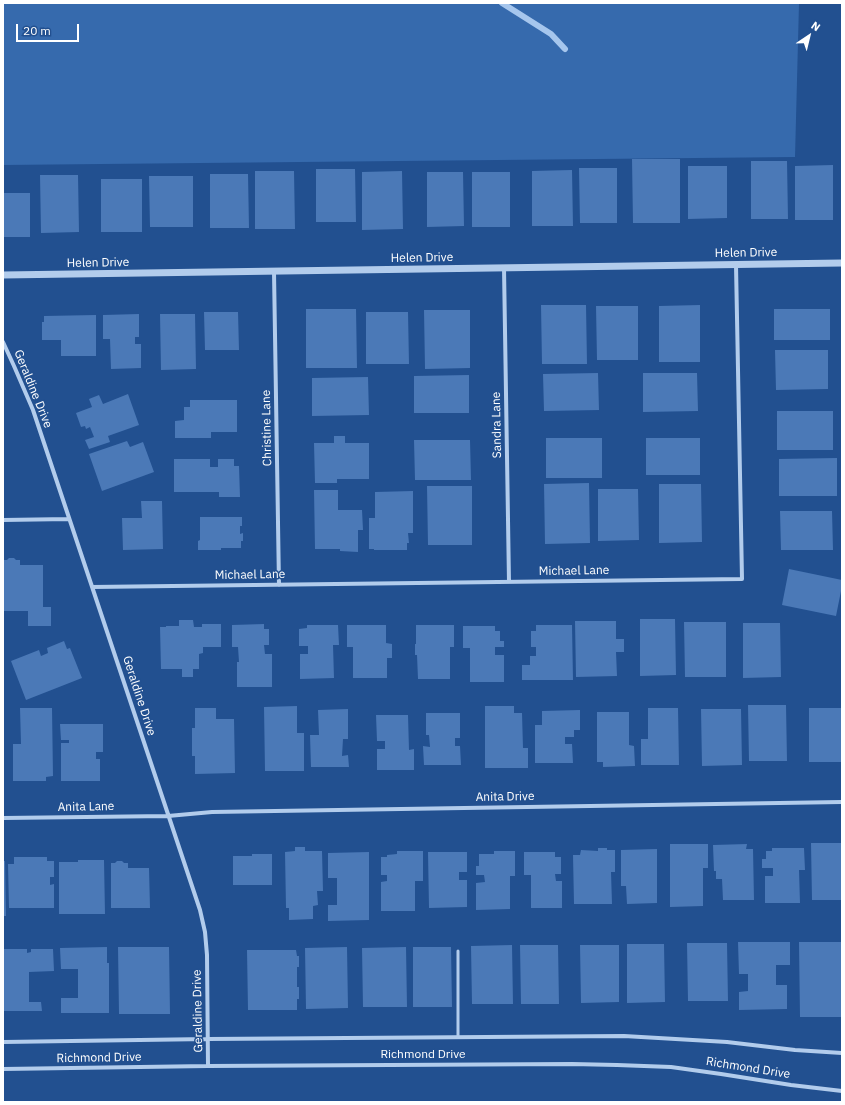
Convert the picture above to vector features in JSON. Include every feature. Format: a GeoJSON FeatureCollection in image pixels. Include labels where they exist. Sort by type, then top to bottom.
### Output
{"type":"FeatureCollection","features":[{"type":"Feature","properties":{"kind":"street","name":"Helen Drive"},"geometry":{"type":"LineString","coordinates":[[3,275],[842,263]]}},
{"type":"Feature","properties":{"kind":"street","name":"Michael Lane"},"geometry":{"type":"LineString","coordinates":[[92,587],[742,579],[736,265]]}},
{"type":"Feature","properties":{"kind":"street","name":"Sandra Lane"},"geometry":{"type":"LineString","coordinates":[[504,268],[509,582]]}},
{"type":"Feature","properties":{"kind":"street","name":"Christine Lane"},"geometry":{"type":"LineString","coordinates":[[274,272],[279,585]]}},
{"type":"Feature","properties":{"kind":"street","name":"Geraldine Drive"},"geometry":{"type":"LineString","coordinates":[[3,342],[33,410],[200,910],[207,955],[208,1066]]}},
{"type":"Feature","properties":{"kind":"street"},"geometry":{"type":"LineString","coordinates":[[3,520],[69,519]]}},
{"type":"Feature","properties":{"kind":"street","name":"Anita Drive"},"geometry":{"type":"LineString","coordinates":[[168,816],[212,812],[842,802]]}},
{"type":"Feature","properties":{"kind":"street","name":"Anita Lane"},"geometry":{"type":"LineString","coordinates":[[3,818],[168,816]]}},
{"type":"Feature","properties":{"kind":"street","name":"Richmond Drive"},"geometry":{"type":"LineString","coordinates":[[3,1042],[572,1035],[631,1036],[727,1042],[795,1050],[842,1053]]}},
{"type":"Feature","properties":{"kind":"street","name":"Richmond Drive"},"geometry":{"type":"LineString","coordinates":[[3,1069],[208,1066],[617,1064],[671,1068],[842,1091]]}},
{"type":"Feature","properties":{"kind":"lane"},"geometry":{"type":"LineString","coordinates":[[458,951],[458,1036]]}},
{"type":"Feature","properties":{"kind":"shaded area"},"geometry":{"type":"Polygon","coordinates":[[[3,3],[799,3],[795,157],[3,165],[3,3]]]}},
{"type":"Feature","properties":{"kind":"building"},"geometry":{"type":"Polygon","coordinates":[[[632,159],[680,159],[680,223],[633,223],[632,159]]]}},
{"type":"Feature","properties":{"kind":"building"},"geometry":{"type":"Polygon","coordinates":[[[751,161],[787,161],[788,219],[751,219],[751,161]]]}},
{"type":"Feature","properties":{"kind":"building"},"geometry":{"type":"Polygon","coordinates":[[[833,165],[833,220],[795,220],[795,166],[833,165]]]}},
{"type":"Feature","properties":{"kind":"building"},"geometry":{"type":"Polygon","coordinates":[[[688,166],[727,166],[727,218],[688,219],[688,166]]]}},
{"type":"Feature","properties":{"kind":"building"},"geometry":{"type":"Polygon","coordinates":[[[579,168],[617,168],[617,223],[580,223],[579,168]]]}},
{"type":"Feature","properties":{"kind":"building"},"geometry":{"type":"Polygon","coordinates":[[[316,169],[355,169],[356,222],[316,222],[316,169]]]}},
{"type":"Feature","properties":{"kind":"building"},"geometry":{"type":"Polygon","coordinates":[[[572,170],[573,226],[532,226],[532,171],[572,170]]]}},
{"type":"Feature","properties":{"kind":"building"},"geometry":{"type":"Polygon","coordinates":[[[255,171],[294,171],[295,229],[255,229],[255,171]]]}},
{"type":"Feature","properties":{"kind":"building"},"geometry":{"type":"Polygon","coordinates":[[[402,171],[403,229],[362,230],[362,172],[402,171]]]}},
{"type":"Feature","properties":{"kind":"building"},"geometry":{"type":"Polygon","coordinates":[[[427,172],[463,172],[464,226],[427,227],[427,172]]]}},
{"type":"Feature","properties":{"kind":"building"},"geometry":{"type":"Polygon","coordinates":[[[472,172],[510,172],[510,227],[472,227],[472,172]]]}},
{"type":"Feature","properties":{"kind":"building"},"geometry":{"type":"Polygon","coordinates":[[[210,174],[248,174],[249,228],[210,228],[210,174]]]}},
{"type":"Feature","properties":{"kind":"building"},"geometry":{"type":"Polygon","coordinates":[[[40,175],[78,175],[79,232],[41,233],[40,175]]]}},
{"type":"Feature","properties":{"kind":"building"},"geometry":{"type":"Polygon","coordinates":[[[149,176],[193,176],[193,227],[150,227],[149,176]]]}},
{"type":"Feature","properties":{"kind":"building"},"geometry":{"type":"Polygon","coordinates":[[[101,179],[142,179],[142,232],[101,232],[101,179]]]}},
{"type":"Feature","properties":{"kind":"building"},"geometry":{"type":"Polygon","coordinates":[[[3,193],[30,193],[30,237],[3,237],[3,193]]]}},
{"type":"Feature","properties":{"kind":"building"},"geometry":{"type":"Polygon","coordinates":[[[541,305],[586,305],[587,364],[542,364],[541,305]]]}},
{"type":"Feature","properties":{"kind":"building"},"geometry":{"type":"Polygon","coordinates":[[[700,305],[700,362],[659,362],[659,306],[700,305]]]}},
{"type":"Feature","properties":{"kind":"building"},"geometry":{"type":"Polygon","coordinates":[[[596,306],[638,306],[638,360],[597,360],[596,306]]]}},
{"type":"Feature","properties":{"kind":"building"},"geometry":{"type":"Polygon","coordinates":[[[306,309],[356,309],[357,368],[306,368],[306,309]]]}},
{"type":"Feature","properties":{"kind":"building"},"geometry":{"type":"Polygon","coordinates":[[[774,309],[830,309],[830,340],[774,340],[774,309]]]}},
{"type":"Feature","properties":{"kind":"building"},"geometry":{"type":"Polygon","coordinates":[[[424,310],[470,310],[470,368],[425,369],[424,310]]]}},
{"type":"Feature","properties":{"kind":"building"},"geometry":{"type":"Polygon","coordinates":[[[204,312],[238,312],[239,350],[205,350],[204,312]]]}},
{"type":"Feature","properties":{"kind":"building"},"geometry":{"type":"Polygon","coordinates":[[[366,312],[408,312],[409,364],[366,364],[366,312]]]}},
{"type":"Feature","properties":{"kind":"building"},"geometry":{"type":"Polygon","coordinates":[[[139,314],[139,337],[135,337],[135,344],[141,344],[141,368],[111,369],[110,339],[103,339],[103,315],[139,314]]]}},
{"type":"Feature","properties":{"kind":"building"},"geometry":{"type":"Polygon","coordinates":[[[160,314],[195,314],[196,369],[161,370],[160,314]]]}},
{"type":"Feature","properties":{"kind":"building"},"geometry":{"type":"Polygon","coordinates":[[[96,315],[96,356],[61,356],[61,340],[42,340],[42,322],[44,322],[44,316],[96,315]]]}},
{"type":"Feature","properties":{"kind":"building"},"geometry":{"type":"Polygon","coordinates":[[[775,350],[828,350],[828,389],[776,390],[775,350]]]}},
{"type":"Feature","properties":{"kind":"building"},"geometry":{"type":"Polygon","coordinates":[[[598,373],[599,410],[544,411],[543,374],[598,373]]]}},
{"type":"Feature","properties":{"kind":"building"},"geometry":{"type":"Polygon","coordinates":[[[643,373],[697,373],[698,411],[643,412],[643,373]]]}},
{"type":"Feature","properties":{"kind":"building"},"geometry":{"type":"Polygon","coordinates":[[[469,375],[469,413],[414,413],[414,376],[469,375]]]}},
{"type":"Feature","properties":{"kind":"building"},"geometry":{"type":"Polygon","coordinates":[[[368,377],[369,415],[312,416],[312,378],[368,377]]]}},
{"type":"Feature","properties":{"kind":"building"},"geometry":{"type":"Polygon","coordinates":[[[128,394],[139,425],[108,436],[110,442],[89,449],[85,440],[94,437],[90,427],[86,429],[85,426],[81,427],[76,413],[92,407],[89,399],[99,395],[103,404],[128,394]]]}},
{"type":"Feature","properties":{"kind":"building"},"geometry":{"type":"Polygon","coordinates":[[[190,400],[237,400],[237,432],[211,432],[211,438],[175,438],[175,421],[184,420],[184,407],[190,407],[190,400]]]}},
{"type":"Feature","properties":{"kind":"building"},"geometry":{"type":"Polygon","coordinates":[[[777,411],[833,411],[833,450],[777,450],[777,411]]]}},
{"type":"Feature","properties":{"kind":"building"},"geometry":{"type":"Polygon","coordinates":[[[334,436],[345,436],[345,443],[369,443],[369,479],[337,479],[337,483],[315,483],[314,443],[334,443],[334,436]]]}},
{"type":"Feature","properties":{"kind":"building"},"geometry":{"type":"Polygon","coordinates":[[[546,438],[602,438],[602,478],[546,478],[546,438]]]}},
{"type":"Feature","properties":{"kind":"building"},"geometry":{"type":"Polygon","coordinates":[[[646,438],[700,438],[700,475],[646,475],[646,438]]]}},
{"type":"Feature","properties":{"kind":"building"},"geometry":{"type":"Polygon","coordinates":[[[414,440],[470,440],[471,480],[415,480],[414,440]]]}},
{"type":"Feature","properties":{"kind":"building"},"geometry":{"type":"Polygon","coordinates":[[[127,441],[130,447],[143,442],[154,472],[102,491],[89,454],[127,441]]]}},
{"type":"Feature","properties":{"kind":"building"},"geometry":{"type":"Polygon","coordinates":[[[837,458],[837,496],[779,496],[779,459],[837,458]]]}},
{"type":"Feature","properties":{"kind":"building"},"geometry":{"type":"Polygon","coordinates":[[[174,459],[210,459],[210,467],[218,467],[218,459],[234,459],[234,466],[239,466],[240,497],[219,497],[219,492],[174,492],[174,459]]]}},
{"type":"Feature","properties":{"kind":"building"},"geometry":{"type":"Polygon","coordinates":[[[589,483],[590,543],[545,544],[544,484],[589,483]]]}},
{"type":"Feature","properties":{"kind":"building"},"geometry":{"type":"Polygon","coordinates":[[[659,484],[701,484],[702,542],[659,543],[659,484]]]}},
{"type":"Feature","properties":{"kind":"building"},"geometry":{"type":"Polygon","coordinates":[[[427,486],[472,486],[472,545],[428,545],[427,486]]]}},
{"type":"Feature","properties":{"kind":"building"},"geometry":{"type":"Polygon","coordinates":[[[598,489],[638,489],[639,540],[598,541],[598,489]]]}},
{"type":"Feature","properties":{"kind":"building"},"geometry":{"type":"Polygon","coordinates":[[[314,490],[338,490],[338,510],[362,510],[363,530],[358,530],[358,552],[340,551],[340,549],[315,549],[314,490]]]}},
{"type":"Feature","properties":{"kind":"building"},"geometry":{"type":"Polygon","coordinates":[[[413,491],[413,533],[408,533],[409,543],[407,543],[407,550],[369,549],[369,518],[375,518],[375,492],[413,491]]]}},
{"type":"Feature","properties":{"kind":"building"},"geometry":{"type":"Polygon","coordinates":[[[141,501],[162,501],[163,549],[123,550],[122,518],[142,518],[141,501]]]}},
{"type":"Feature","properties":{"kind":"building"},"geometry":{"type":"Polygon","coordinates":[[[780,511],[832,511],[833,550],[781,550],[780,511]]]}},
{"type":"Feature","properties":{"kind":"building"},"geometry":{"type":"Polygon","coordinates":[[[200,517],[242,517],[240,534],[243,533],[243,541],[241,541],[241,548],[198,550],[198,541],[200,540],[200,517]]]}},
{"type":"Feature","properties":{"kind":"building"},"geometry":{"type":"Polygon","coordinates":[[[9,558],[20,560],[20,565],[43,565],[43,607],[51,607],[51,626],[28,626],[28,611],[3,611],[3,560],[7,560],[9,558]]]}},
{"type":"Feature","properties":{"kind":"building"},"geometry":{"type":"Polygon","coordinates":[[[789,569],[842,580],[836,616],[782,605],[789,569]]]}},
{"type":"Feature","properties":{"kind":"building"},"geometry":{"type":"Polygon","coordinates":[[[640,619],[675,619],[676,675],[640,676],[640,619]]]}},
{"type":"Feature","properties":{"kind":"building"},"geometry":{"type":"Polygon","coordinates":[[[179,620],[193,620],[194,627],[202,627],[202,624],[221,624],[221,647],[203,647],[203,653],[199,654],[199,669],[193,669],[193,677],[182,677],[182,669],[161,669],[160,627],[179,626],[179,620]]]}},
{"type":"Feature","properties":{"kind":"building"},"geometry":{"type":"Polygon","coordinates":[[[575,621],[616,621],[616,639],[624,639],[624,652],[616,652],[617,676],[576,677],[575,621]]]}},
{"type":"Feature","properties":{"kind":"building"},"geometry":{"type":"Polygon","coordinates":[[[684,622],[726,622],[726,677],[685,677],[684,622]]]}},
{"type":"Feature","properties":{"kind":"building"},"geometry":{"type":"Polygon","coordinates":[[[743,623],[780,623],[781,677],[743,678],[743,623]]]}},
{"type":"Feature","properties":{"kind":"building"},"geometry":{"type":"Polygon","coordinates":[[[264,624],[264,629],[269,629],[269,645],[264,645],[265,654],[272,654],[272,687],[237,687],[237,662],[239,662],[238,647],[232,647],[232,625],[264,624]]]}},
{"type":"Feature","properties":{"kind":"building"},"geometry":{"type":"Polygon","coordinates":[[[307,625],[338,625],[339,645],[333,645],[334,678],[300,679],[300,654],[308,654],[308,646],[299,646],[299,629],[307,628],[307,625]]]}},
{"type":"Feature","properties":{"kind":"building"},"geometry":{"type":"Polygon","coordinates":[[[347,625],[386,625],[386,643],[392,644],[392,658],[387,658],[387,678],[353,678],[353,647],[347,647],[347,625]]]}},
{"type":"Feature","properties":{"kind":"building"},"geometry":{"type":"Polygon","coordinates":[[[416,625],[454,625],[454,647],[450,647],[450,679],[418,679],[417,655],[415,655],[416,625]]]}},
{"type":"Feature","properties":{"kind":"building"},"geometry":{"type":"Polygon","coordinates":[[[536,625],[572,625],[573,680],[522,680],[522,665],[530,665],[530,656],[536,656],[536,647],[531,647],[531,631],[536,631],[536,625]]]}},
{"type":"Feature","properties":{"kind":"building"},"geometry":{"type":"Polygon","coordinates":[[[463,626],[495,626],[495,631],[500,631],[500,641],[504,641],[504,647],[495,647],[495,655],[504,655],[504,682],[470,682],[470,648],[463,648],[463,626]]]}},
{"type":"Feature","properties":{"kind":"building"},"geometry":{"type":"Polygon","coordinates":[[[64,641],[67,649],[70,648],[82,678],[26,700],[11,661],[39,650],[41,656],[48,653],[47,648],[64,641]]]}},
{"type":"Feature","properties":{"kind":"building"},"geometry":{"type":"Polygon","coordinates":[[[748,705],[786,705],[787,761],[749,761],[748,705]]]}},
{"type":"Feature","properties":{"kind":"building"},"geometry":{"type":"Polygon","coordinates":[[[297,706],[297,733],[304,733],[304,771],[265,771],[264,707],[297,706]]]}},
{"type":"Feature","properties":{"kind":"building"},"geometry":{"type":"Polygon","coordinates":[[[485,706],[514,706],[514,713],[522,713],[523,748],[528,748],[528,768],[485,768],[485,706]]]}},
{"type":"Feature","properties":{"kind":"building"},"geometry":{"type":"Polygon","coordinates":[[[20,708],[52,708],[53,776],[46,777],[46,781],[13,781],[13,744],[21,744],[20,708]]]}},
{"type":"Feature","properties":{"kind":"building"},"geometry":{"type":"Polygon","coordinates":[[[195,708],[216,708],[216,719],[234,719],[235,773],[195,774],[195,756],[192,756],[192,728],[195,728],[195,708]]]}},
{"type":"Feature","properties":{"kind":"building"},"geometry":{"type":"Polygon","coordinates":[[[648,708],[678,708],[679,765],[641,765],[641,739],[648,739],[648,708]]]}},
{"type":"Feature","properties":{"kind":"building"},"geometry":{"type":"Polygon","coordinates":[[[809,708],[842,708],[842,762],[809,762],[809,708]]]}},
{"type":"Feature","properties":{"kind":"building"},"geometry":{"type":"Polygon","coordinates":[[[348,709],[348,739],[343,739],[342,756],[348,755],[349,767],[311,767],[310,735],[319,735],[318,710],[348,709]]]}},
{"type":"Feature","properties":{"kind":"building"},"geometry":{"type":"Polygon","coordinates":[[[701,709],[741,709],[742,765],[702,766],[701,709]]]}},
{"type":"Feature","properties":{"kind":"building"},"geometry":{"type":"Polygon","coordinates":[[[580,710],[580,730],[574,730],[574,737],[565,737],[565,744],[572,744],[573,763],[535,763],[535,725],[542,725],[542,711],[580,710]]]}},
{"type":"Feature","properties":{"kind":"building"},"geometry":{"type":"Polygon","coordinates":[[[597,712],[629,712],[629,745],[634,746],[635,766],[603,767],[603,762],[597,762],[597,712]]]}},
{"type":"Feature","properties":{"kind":"building"},"geometry":{"type":"Polygon","coordinates":[[[426,713],[460,713],[460,738],[455,738],[455,746],[460,746],[461,765],[424,765],[423,746],[430,747],[429,735],[426,735],[426,713]]]}},
{"type":"Feature","properties":{"kind":"building"},"geometry":{"type":"Polygon","coordinates":[[[376,715],[408,715],[409,750],[414,749],[414,770],[377,770],[377,749],[385,749],[385,741],[377,741],[376,715]]]}},
{"type":"Feature","properties":{"kind":"building"},"geometry":{"type":"Polygon","coordinates":[[[60,724],[103,724],[103,752],[96,752],[96,759],[100,759],[100,781],[61,781],[61,743],[69,743],[69,740],[61,740],[60,724]]]}},
{"type":"Feature","properties":{"kind":"building"},"geometry":{"type":"Polygon","coordinates":[[[811,843],[842,843],[842,900],[812,900],[811,843]]]}},
{"type":"Feature","properties":{"kind":"building"},"geometry":{"type":"Polygon","coordinates":[[[670,844],[708,844],[708,868],[703,868],[703,906],[670,907],[670,844]]]}},
{"type":"Feature","properties":{"kind":"building"},"geometry":{"type":"Polygon","coordinates":[[[747,844],[746,849],[753,849],[754,900],[723,900],[722,879],[716,879],[716,871],[714,871],[713,845],[747,844]]]}},
{"type":"Feature","properties":{"kind":"building"},"geometry":{"type":"Polygon","coordinates":[[[295,847],[305,847],[305,851],[322,851],[323,891],[317,891],[318,905],[313,906],[313,919],[289,920],[289,908],[286,908],[285,852],[295,851],[295,847]]]}},
{"type":"Feature","properties":{"kind":"building"},"geometry":{"type":"Polygon","coordinates":[[[598,848],[615,850],[615,872],[611,872],[612,904],[574,904],[573,855],[580,855],[581,850],[598,851],[598,848]]]}},
{"type":"Feature","properties":{"kind":"building"},"geometry":{"type":"Polygon","coordinates":[[[772,848],[804,848],[805,870],[799,870],[800,903],[765,903],[765,876],[773,876],[773,868],[762,868],[762,859],[766,859],[766,851],[772,851],[772,848]]]}},
{"type":"Feature","properties":{"kind":"building"},"geometry":{"type":"Polygon","coordinates":[[[657,849],[657,903],[627,904],[626,886],[621,886],[621,850],[657,849]]]}},
{"type":"Feature","properties":{"kind":"building"},"geometry":{"type":"Polygon","coordinates":[[[397,851],[423,851],[423,881],[415,881],[415,911],[381,911],[381,882],[387,881],[387,875],[381,875],[381,857],[397,854],[397,851]]]}},
{"type":"Feature","properties":{"kind":"building"},"geometry":{"type":"Polygon","coordinates":[[[494,851],[515,851],[515,876],[510,876],[510,909],[476,910],[476,883],[485,882],[484,875],[476,875],[476,866],[479,866],[479,854],[494,854],[494,851]]]}},
{"type":"Feature","properties":{"kind":"building"},"geometry":{"type":"Polygon","coordinates":[[[369,852],[369,920],[328,921],[328,905],[337,905],[337,878],[328,878],[328,853],[369,852]]]}},
{"type":"Feature","properties":{"kind":"building"},"geometry":{"type":"Polygon","coordinates":[[[428,852],[467,852],[467,872],[459,872],[459,880],[467,880],[467,907],[429,908],[428,852]]]}},
{"type":"Feature","properties":{"kind":"building"},"geometry":{"type":"Polygon","coordinates":[[[524,852],[555,852],[555,857],[561,857],[561,874],[555,874],[556,881],[562,881],[562,908],[531,908],[531,875],[524,875],[524,852]]]}},
{"type":"Feature","properties":{"kind":"building"},"geometry":{"type":"Polygon","coordinates":[[[252,854],[272,854],[272,885],[233,885],[233,856],[252,856],[252,854]]]}},
{"type":"Feature","properties":{"kind":"building"},"geometry":{"type":"Polygon","coordinates":[[[14,857],[47,857],[47,861],[54,861],[54,877],[50,877],[50,885],[54,884],[54,908],[9,908],[8,864],[14,864],[14,857]]]}},
{"type":"Feature","properties":{"kind":"building"},"geometry":{"type":"Polygon","coordinates":[[[78,860],[104,860],[105,914],[59,914],[59,862],[78,862],[78,860]]]}},
{"type":"Feature","properties":{"kind":"building"},"geometry":{"type":"Polygon","coordinates":[[[3,861],[5,861],[6,916],[3,916],[3,861]]]}},
{"type":"Feature","properties":{"kind":"building"},"geometry":{"type":"Polygon","coordinates":[[[117,861],[128,863],[128,868],[149,868],[150,908],[111,908],[111,863],[115,863],[117,861]]]}},
{"type":"Feature","properties":{"kind":"building"},"geometry":{"type":"Polygon","coordinates":[[[738,942],[790,942],[790,965],[776,965],[776,985],[787,985],[787,1009],[739,1010],[739,992],[748,991],[748,974],[739,974],[738,942]]]}},
{"type":"Feature","properties":{"kind":"building"},"geometry":{"type":"Polygon","coordinates":[[[799,942],[842,942],[842,1017],[800,1017],[799,942]]]}},
{"type":"Feature","properties":{"kind":"building"},"geometry":{"type":"Polygon","coordinates":[[[687,943],[727,943],[728,1001],[688,1001],[687,943]]]}},
{"type":"Feature","properties":{"kind":"building"},"geometry":{"type":"Polygon","coordinates":[[[627,944],[664,944],[665,1002],[627,1003],[627,944]]]}},
{"type":"Feature","properties":{"kind":"building"},"geometry":{"type":"Polygon","coordinates":[[[512,945],[513,1004],[472,1004],[471,946],[512,945]]]}},
{"type":"Feature","properties":{"kind":"building"},"geometry":{"type":"Polygon","coordinates":[[[520,945],[558,945],[559,1004],[521,1004],[520,945]]]}},
{"type":"Feature","properties":{"kind":"building"},"geometry":{"type":"Polygon","coordinates":[[[580,945],[619,945],[619,1002],[581,1003],[580,945]]]}},
{"type":"Feature","properties":{"kind":"building"},"geometry":{"type":"Polygon","coordinates":[[[107,947],[107,963],[109,963],[109,1013],[61,1013],[61,998],[78,998],[78,969],[61,969],[60,948],[107,947]]]}},
{"type":"Feature","properties":{"kind":"building"},"geometry":{"type":"Polygon","coordinates":[[[118,947],[169,947],[170,1014],[119,1014],[118,947]]]}},
{"type":"Feature","properties":{"kind":"building"},"geometry":{"type":"Polygon","coordinates":[[[347,947],[348,1008],[306,1009],[305,948],[347,947]]]}},
{"type":"Feature","properties":{"kind":"building"},"geometry":{"type":"Polygon","coordinates":[[[406,947],[407,1007],[363,1007],[362,948],[406,947]]]}},
{"type":"Feature","properties":{"kind":"building"},"geometry":{"type":"Polygon","coordinates":[[[413,947],[451,947],[452,1007],[413,1007],[413,947]]]}},
{"type":"Feature","properties":{"kind":"building"},"geometry":{"type":"Polygon","coordinates":[[[3,949],[27,949],[27,953],[31,952],[31,949],[53,949],[54,971],[29,972],[29,1002],[41,1002],[42,1011],[4,1011],[3,949]]]}},
{"type":"Feature","properties":{"kind":"building"},"geometry":{"type":"Polygon","coordinates":[[[247,950],[296,950],[297,956],[299,956],[299,967],[297,967],[297,987],[299,987],[299,999],[297,999],[297,1010],[248,1010],[247,950]]]}},
{"type":"Feature","properties":{"kind":"waterway"},"geometry":{"type":"LineString","coordinates":[[502,3],[551,34],[565,49]]}}]}
